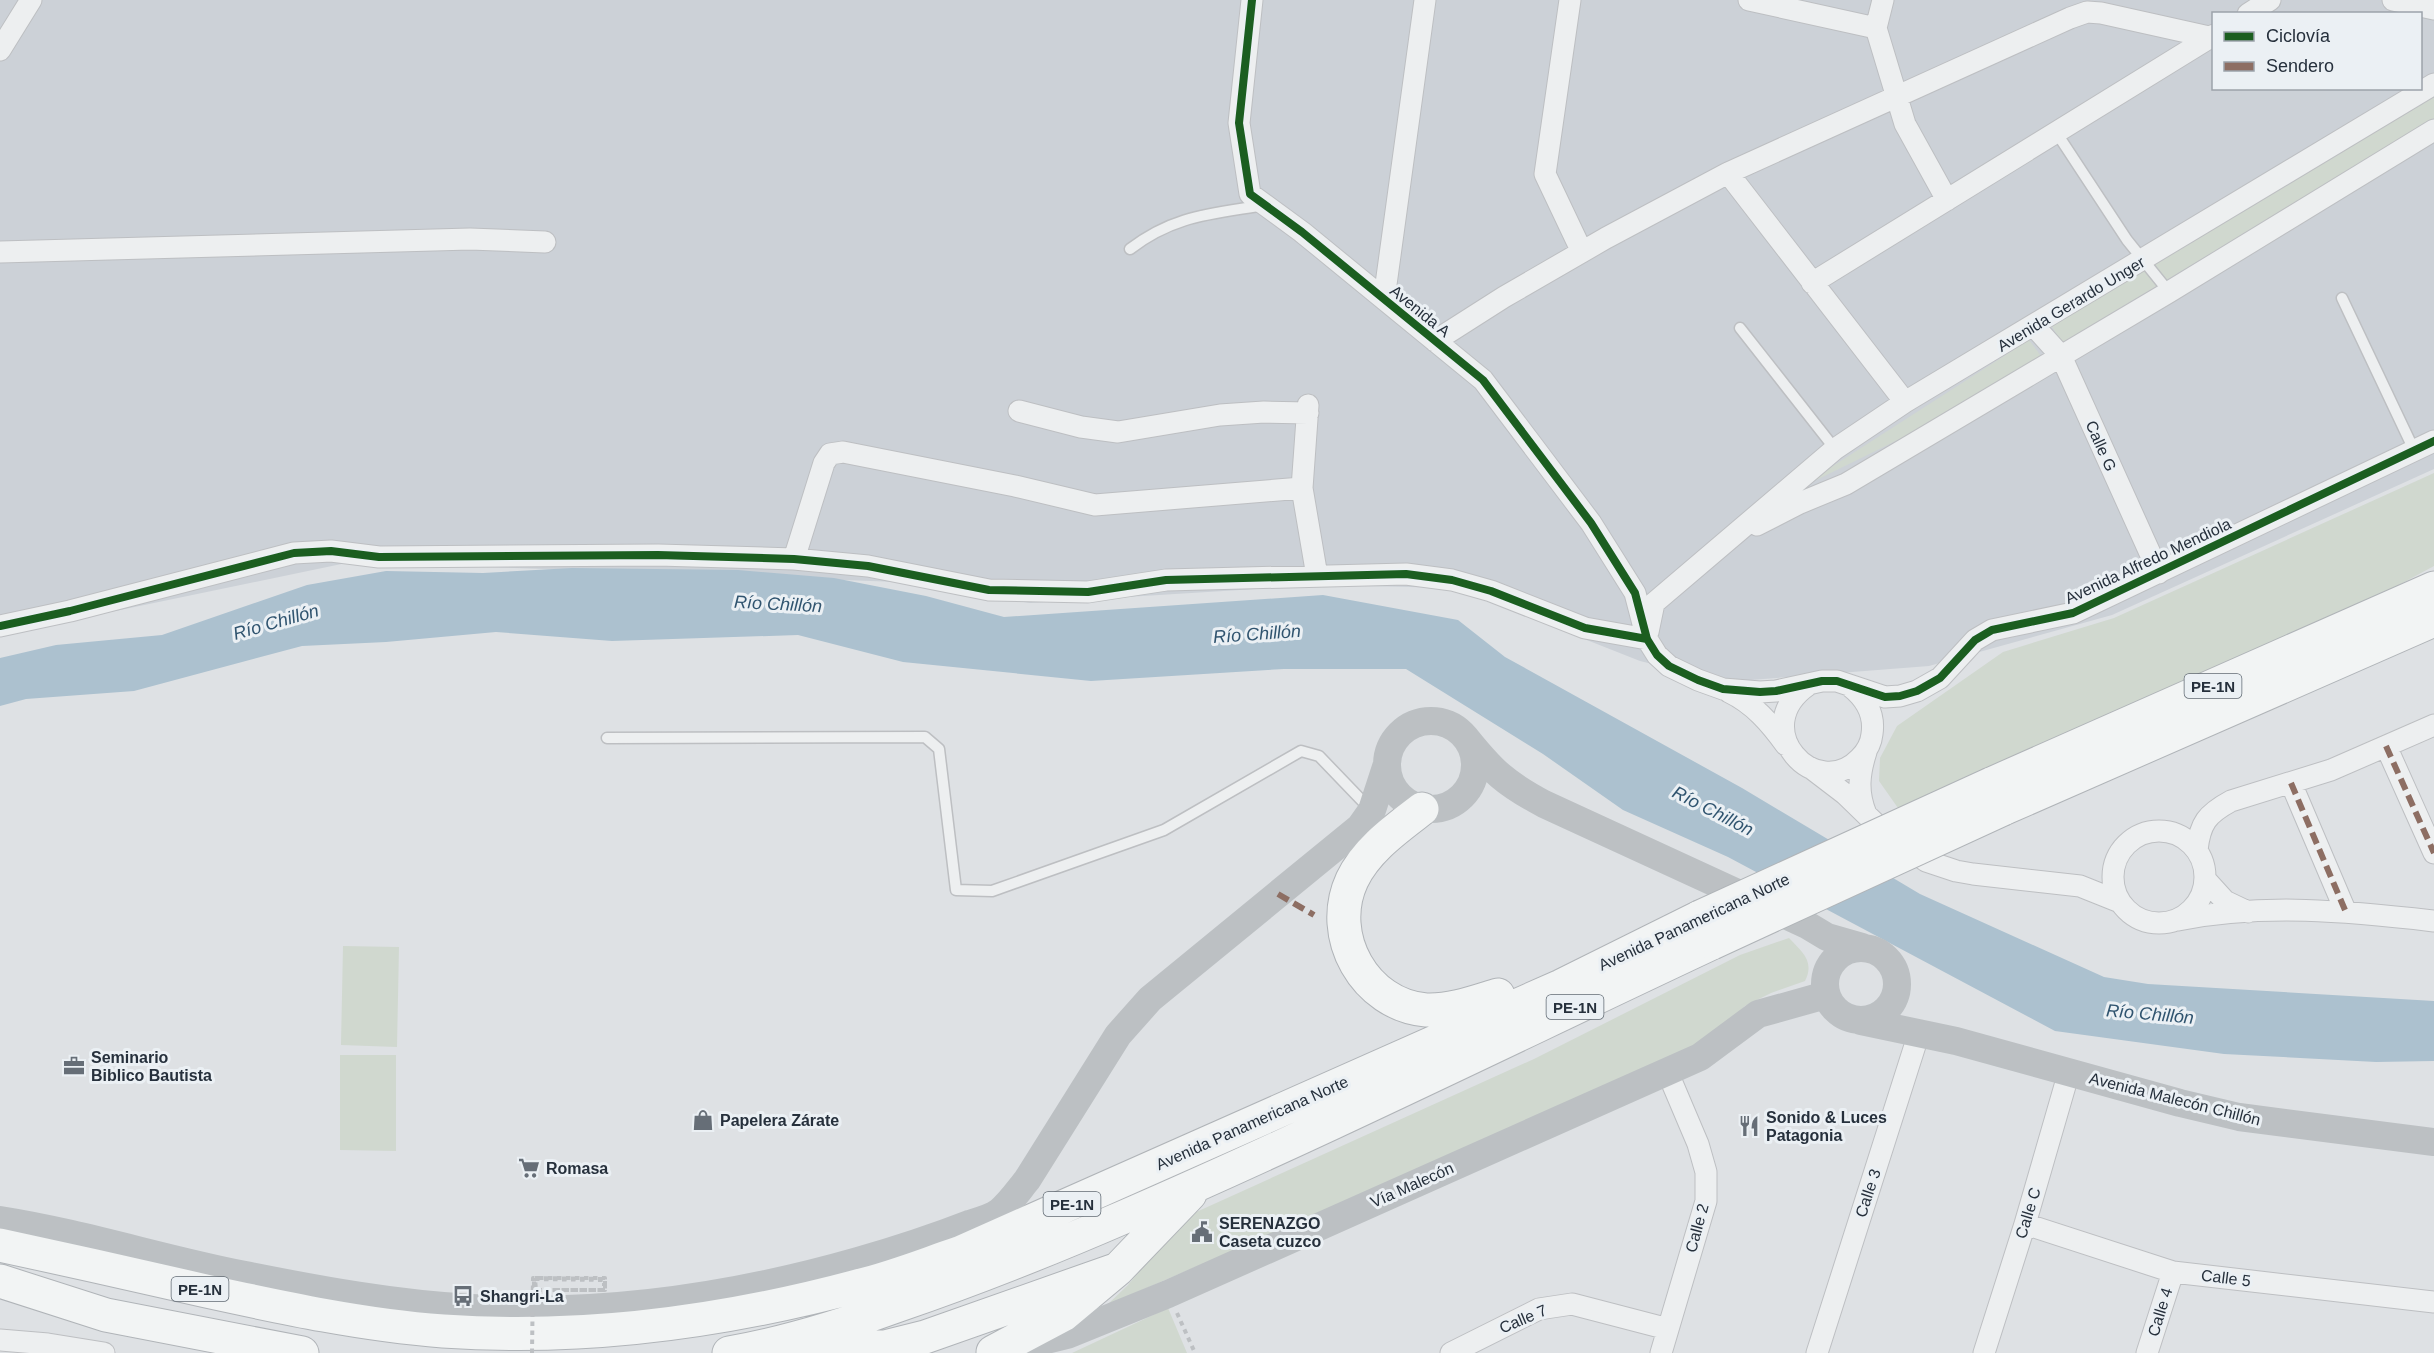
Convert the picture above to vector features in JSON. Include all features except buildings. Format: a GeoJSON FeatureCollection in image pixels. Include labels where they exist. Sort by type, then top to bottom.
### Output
{"type":"FeatureCollection","features":[{"type":"Feature","properties":{"kind":"highway","name":"Avenida Panamericana Norte"},"geometry":{"type":"LineString","coordinates":[[729,1353],[753,1349],[847,1323],[974,1280],[1047,1251],[1199,1184],[1706,930],[1997,796],[2434,588]]}},
{"type":"Feature","properties":{"kind":"highway","name":"Avenida Panamericana Norte"},"geometry":{"type":"LineString","coordinates":[[1997,796],[2434,620]]}},
{"type":"Feature","properties":{"kind":"highway"},"geometry":{"type":"LineString","coordinates":[[1422,809],[1369,855],[1356,872],[1348,890],[1344,921],[1346,935],[1355,963],[1363,976],[1385,997],[1401,1004],[1426,1010],[1455,1007],[1529,987],[1562,986]]}},
{"type":"Feature","properties":{"kind":"highway","name":"Avenida Panamericana Norte"},"geometry":{"type":"LineString","coordinates":[[0,1245],[297,1311],[356,1321],[464,1332],[553,1334],[636,1329],[754,1311],[863,1285],[959,1253],[1562,986],[1706,930]]}},
{"type":"Feature","properties":{"kind":"highway"},"geometry":{"type":"LineString","coordinates":[[997,1214],[1117,1162],[1198,1132],[1303,1099]]}},
{"type":"Feature","properties":{"kind":"highway"},"geometry":{"type":"LineString","coordinates":[[990,1352],[1063,1315],[1118,1269],[1199,1184]]}},
{"type":"Feature","properties":{"kind":"highway"},"geometry":{"type":"LineString","coordinates":[[801,1353],[848,1347],[885,1347],[925,1337],[1118,1269]]}},
{"type":"Feature","properties":{"kind":"highway"},"geometry":{"type":"LineString","coordinates":[[0,1281],[115,1316],[201,1353]]}},
{"type":"Feature","properties":{"kind":"highway"},"geometry":{"type":"LineString","coordinates":[[0,1303],[115,1316],[302,1353]]}},
{"type":"Feature","properties":{"kind":"main road"},"geometry":{"type":"LineString","coordinates":[[0,1220],[308,1287],[441,1306],[551,1310],[679,1301],[778,1283],[871,1257],[997,1214],[1027,1180],[1118,1035],[1132,1017],[1150,999],[1360,827],[1372,810],[1389,751],[1395,739],[1405,729],[1417,723],[1443,722],[1455,728],[1496,774],[1507,783],[1544,804],[1807,925],[1836,941],[1873,949],[1883,954],[1896,973],[1898,984],[1891,1006],[1883,1014],[1861,1021],[1850,1019],[1831,1005],[1818,946],[1807,925]]}},
{"type":"Feature","properties":{"kind":"main road"},"geometry":{"type":"LineString","coordinates":[[1457,802],[1472,783],[1475,771],[1472,747],[1465,737]]}},
{"type":"Feature","properties":{"kind":"main road"},"geometry":{"type":"LineString","coordinates":[[1387,764],[1388,776],[1393,788],[1410,805],[1422,809],[1446,807],[1484,795],[1497,795],[1544,804]]}},
{"type":"Feature","properties":{"kind":"main road"},"geometry":{"type":"LineString","coordinates":[[1826,989],[1826,972],[1840,954],[1862,947]]}},
{"type":"Feature","properties":{"kind":"main road","name":"Avenida Malecón Chillón"},"geometry":{"type":"LineString","coordinates":[[1896,973],[1908,1000],[1923,1019],[1943,1035],[1956,1041]]}},
{"type":"Feature","properties":{"kind":"main road","name":"Vía Malecón"},"geometry":{"type":"LineString","coordinates":[[990,1352],[1067,1335],[1168,1294],[1667,1071],[1712,1050],[1758,1014],[1826,989]]}},
{"type":"Feature","properties":{"kind":"main road","name":"Avenida Malecón Chillón"},"geometry":{"type":"LineString","coordinates":[[1861,1021],[1956,1041],[2239,1117],[2434,1142]]}},
{"type":"Feature","properties":{"kind":"street"},"geometry":{"type":"LineString","coordinates":[[0,50],[31,0]]}},
{"type":"Feature","properties":{"kind":"street","name":"Avenida A"},"geometry":{"type":"LineString","coordinates":[[1252,0],[1239,123],[1250,194],[1302,232],[1483,381],[1591,523],[1635,593],[1647,639]]}},
{"type":"Feature","properties":{"kind":"street"},"geometry":{"type":"LineString","coordinates":[[1384,298],[1425,0]]}},
{"type":"Feature","properties":{"kind":"street"},"geometry":{"type":"LineString","coordinates":[[1570,0],[1545,174],[1582,252]]}},
{"type":"Feature","properties":{"kind":"street"},"geometry":{"type":"LineString","coordinates":[[1749,0],[1876,28]]}},
{"type":"Feature","properties":{"kind":"street"},"geometry":{"type":"LineString","coordinates":[[1883,0],[1876,28],[1896,96],[1905,124],[1947,200]]}},
{"type":"Feature","properties":{"kind":"street"},"geometry":{"type":"LineString","coordinates":[[2251,12],[2270,0]]}},
{"type":"Feature","properties":{"kind":"street"},"geometry":{"type":"LineString","coordinates":[[2393,0],[2434,9]]}},
{"type":"Feature","properties":{"kind":"street"},"geometry":{"type":"LineString","coordinates":[[1435,341],[1582,252],[1728,173],[2087,12],[2211,36]]}},
{"type":"Feature","properties":{"kind":"street"},"geometry":{"type":"LineString","coordinates":[[1812,283],[2211,36]]}},
{"type":"Feature","properties":{"kind":"street","name":"Avenida Gerardo Unger"},"geometry":{"type":"LineString","coordinates":[[1647,639],[1654,603],[1835,449],[1905,402],[2434,84]]}},
{"type":"Feature","properties":{"kind":"street","name":"Avenida Gerardo Unger"},"geometry":{"type":"LineString","coordinates":[[1722,543],[1800,503],[1846,484],[2169,292],[2434,130]]}},
{"type":"Feature","properties":{"kind":"street"},"geometry":{"type":"LineString","coordinates":[[1728,173],[1905,402]]}},
{"type":"Feature","properties":{"kind":"street"},"geometry":{"type":"LineString","coordinates":[[0,252],[470,239],[545,242]]}},
{"type":"Feature","properties":{"kind":"street","name":"Calle G"},"geometry":{"type":"LineString","coordinates":[[2034,326],[2061,356],[2159,573]]}},
{"type":"Feature","properties":{"kind":"street"},"geometry":{"type":"LineString","coordinates":[[1019,411],[1081,427],[1118,432],[1220,415],[1308,409],[1302,488],[1317,576]]}},
{"type":"Feature","properties":{"kind":"street","name":"Avenida Alfredo Mendiola"},"geometry":{"type":"LineString","coordinates":[[1647,639],[1657,655],[1669,666],[1723,689],[1760,692],[1829,681],[1885,697],[1900,696],[1917,691],[1940,678],[1975,640],[1992,630],[2073,613],[2434,441]]}},
{"type":"Feature","properties":{"kind":"street"},"geometry":{"type":"LineString","coordinates":[[795,559],[824,463],[830,454],[843,452],[1015,486],[1095,505],[1302,488]]}},
{"type":"Feature","properties":{"kind":"street"},"geometry":{"type":"LineString","coordinates":[[0,626],[70,611],[294,554],[331,552],[379,557],[658,555],[795,559],[867,566],[989,590],[1088,592],[1166,580],[1406,574],[1452,580],[1491,591],[1585,628],[1647,639]]}},
{"type":"Feature","properties":{"kind":"street"},"geometry":{"type":"LineString","coordinates":[[1788,747],[1783,734],[1785,712],[1796,693],[1808,685]]}},
{"type":"Feature","properties":{"kind":"street"},"geometry":{"type":"LineString","coordinates":[[1850,687],[1862,696],[1870,708],[1873,722],[1872,738],[1859,779],[1862,804],[1867,814]]}},
{"type":"Feature","properties":{"kind":"street"},"geometry":{"type":"LineString","coordinates":[[1723,689],[1752,705],[1772,725],[1797,760],[1833,784],[1879,827],[1926,861],[1973,874],[2079,886],[2120,903]]}},
{"type":"Feature","properties":{"kind":"street"},"geometry":{"type":"LineString","coordinates":[[2197,850],[2199,832],[2210,815],[2219,807],[2242,796],[2331,770],[2434,725]]}},
{"type":"Feature","properties":{"kind":"street"},"geometry":{"type":"LineString","coordinates":[[2386,746],[2434,853]]}},
{"type":"Feature","properties":{"kind":"street"},"geometry":{"type":"LineString","coordinates":[[1810,768],[1826,772],[1841,770],[1855,763],[1866,752]]}},
{"type":"Feature","properties":{"kind":"street"},"geometry":{"type":"LineString","coordinates":[[2291,783],[2344,910]]}},
{"type":"Feature","properties":{"kind":"street"},"geometry":{"type":"LineString","coordinates":[[2171,922],[2184,916],[2195,906],[2202,893],[2205,879],[2204,865],[2197,850],[2185,838],[2170,832],[2154,830],[2139,835],[2126,844],[2117,857],[2112,873],[2114,889],[2120,903],[2142,921],[2171,922],[2198,916],[2286,908],[2344,910],[2434,921]]}},
{"type":"Feature","properties":{"kind":"street"},"geometry":{"type":"LineString","coordinates":[[2052,883],[2084,877],[2117,857]]}},
{"type":"Feature","properties":{"kind":"street"},"geometry":{"type":"LineString","coordinates":[[2205,879],[2225,901],[2248,912]]}},
{"type":"Feature","properties":{"kind":"street","name":"Calle 3"},"geometry":{"type":"LineString","coordinates":[[1817,1353],[1919,1033]]}},
{"type":"Feature","properties":{"kind":"street","name":"Calle 2"},"geometry":{"type":"LineString","coordinates":[[1661,1353],[1706,1201],[1706,1172],[1698,1144],[1667,1071]]}},
{"type":"Feature","properties":{"kind":"street","name":"Calle C"},"geometry":{"type":"LineString","coordinates":[[1984,1353],[2025,1224],[2069,1072]]}},
{"type":"Feature","properties":{"kind":"street","name":"Calle 5"},"geometry":{"type":"LineString","coordinates":[[2025,1224],[2173,1272],[2434,1302]]}},
{"type":"Feature","properties":{"kind":"street","name":"Calle 4"},"geometry":{"type":"LineString","coordinates":[[2147,1353],[2173,1272]]}},
{"type":"Feature","properties":{"kind":"street","name":"Calle 7"},"geometry":{"type":"LineString","coordinates":[[1451,1353],[1539,1309],[1572,1304],[1668,1329]]}},
{"type":"Feature","properties":{"kind":"street"},"geometry":{"type":"LineString","coordinates":[[0,1340],[48,1344],[104,1353]]}},
{"type":"Feature","properties":{"kind":"lane"},"geometry":{"type":"LineString","coordinates":[[2056,132],[2142,261],[2169,292]]}},
{"type":"Feature","properties":{"kind":"lane"},"geometry":{"type":"LineString","coordinates":[[1130,249],[1150,233],[1168,225],[1195,217],[1265,205]]}},
{"type":"Feature","properties":{"kind":"lane"},"geometry":{"type":"LineString","coordinates":[[2342,298],[2414,450]]}},
{"type":"Feature","properties":{"kind":"lane"},"geometry":{"type":"LineString","coordinates":[[1740,328],[1835,449]]}},
{"type":"Feature","properties":{"kind":"lane"},"geometry":{"type":"LineString","coordinates":[[607,738],[925,736],[939,749],[956,890],[992,891],[1164,830],[1301,751],[1319,756],[1372,810]]}},
{"type":"Feature","properties":{"kind":"path"},"geometry":{"type":"LineString","coordinates":[[532,1353],[533,1278],[605,1278],[605,1290],[534,1290],[534,1278],[605,1279],[604,1290],[536,1290],[535,1279],[604,1280],[604,1288],[598,1292]]}},
{"type":"Feature","properties":{"kind":"path"},"geometry":{"type":"LineString","coordinates":[[1168,1294],[1195,1353]]}},
{"type":"Feature","properties":{"kind":"shaded area"},"geometry":{"type":"Polygon","coordinates":[[[0,0],[2434,0],[2434,469],[2112,615],[1929,666],[1725,682],[1640,661],[1455,588],[1319,585],[1030,603],[898,582],[351,562],[0,635],[0,0]]]}},
{"type":"Feature","properties":{"kind":"shaded area"},"geometry":{"type":"Polygon","coordinates":[[[2434,96],[2434,119],[2062,343],[2051,325],[2434,96]]]}},
{"type":"Feature","properties":{"kind":"shaded area"},"geometry":{"type":"Polygon","coordinates":[[[2029,340],[2041,356],[1912,433],[1794,491],[2029,340]]]}},
{"type":"Feature","properties":{"kind":"shaded area"},"geometry":{"type":"Polygon","coordinates":[[[2434,473],[2434,566],[2373,599],[1898,808],[1879,781],[1880,758],[1897,726],[2003,652],[2114,618],[2434,473]]]}},
{"type":"Feature","properties":{"kind":"shaded area"},"geometry":{"type":"Polygon","coordinates":[[[1789,938],[1808,962],[1809,968],[1805,981],[1771,993],[1745,1006],[1693,1053],[1107,1305],[1128,1285],[1163,1242],[1194,1213],[1534,1059],[1740,955],[1789,938]]]}},
{"type":"Feature","properties":{"kind":"shaded area"},"geometry":{"type":"Polygon","coordinates":[[[343,946],[399,947],[397,1047],[341,1045],[343,946]]]}},
{"type":"Feature","properties":{"kind":"shaded area"},"geometry":{"type":"Polygon","coordinates":[[[340,1055],[396,1055],[396,1151],[340,1150],[340,1055]]]}},
{"type":"Feature","properties":{"kind":"shaded area"},"geometry":{"type":"Polygon","coordinates":[[[1168,1308],[1187,1353],[1072,1353],[1168,1308]]]}},
{"type":"Feature","properties":{"kind":"water","name":"Río Chillón"},"geometry":{"type":"Polygon","coordinates":[[[572,568],[738,570],[834,578],[926,596],[1004,617],[1323,595],[1458,620],[1505,657],[1742,788],[1920,894],[2104,977],[2148,984],[2434,1001],[2434,1061],[2376,1062],[2224,1054],[2055,1031],[1728,857],[1623,810],[1543,754],[1406,669],[1284,669],[1091,681],[903,662],[798,635],[612,641],[496,632],[386,642],[302,646],[134,691],[26,699],[0,706],[0,658],[56,645],[162,635],[307,585],[386,571],[483,573],[572,568]]]}},
{"type":"Feature","properties":{"kind":"marked path"},"geometry":{"type":"LineString","coordinates":[[2386,746],[2434,853]]}},
{"type":"Feature","properties":{"kind":"marked path"},"geometry":{"type":"LineString","coordinates":[[2291,783],[2345,910]]}},
{"type":"Feature","properties":{"kind":"marked path"},"geometry":{"type":"LineString","coordinates":[[1278,894],[1314,915]]}},
{"type":"Feature","properties":{"kind":"cycle path"},"geometry":{"type":"LineString","coordinates":[[1252,0],[1239,123],[1250,194],[1302,232],[1483,380],[1591,523],[1635,593],[1647,639],[1657,655],[1669,666],[1698,680],[1723,689],[1760,692],[1776,691],[1822,681],[1837,681],[1885,697],[1917,691],[1940,678],[1975,640],[1992,630],[2073,613],[2434,441]]}},
{"type":"Feature","properties":{"kind":"cycle path"},"geometry":{"type":"LineString","coordinates":[[0,626],[70,611],[294,553],[331,551],[379,557],[658,555],[794,559],[868,566],[989,590],[1088,592],[1166,580],[1406,574],[1452,580],[1491,591],[1585,628],[1647,639]]}},
{"type":"Feature","properties":{"kind":"place","name":"Seminario Biblico Bautista"},"geometry":{"type":"Point","coordinates":[74,1066]}},
{"type":"Feature","properties":{"kind":"place","name":"Papelera Zárate"},"geometry":{"type":"Point","coordinates":[703,1120]}},
{"type":"Feature","properties":{"kind":"place","name":"Sonido & Luces Patagonia"},"geometry":{"type":"Point","coordinates":[1749,1126]}},
{"type":"Feature","properties":{"kind":"place","name":"Romasa"},"geometry":{"type":"Point","coordinates":[529,1168]}},
{"type":"Feature","properties":{"kind":"place","name":"SERENAZGO Caseta cuzco"},"geometry":{"type":"Point","coordinates":[1202,1232]}},
{"type":"Feature","properties":{"kind":"place","name":"Shangri-La"},"geometry":{"type":"Point","coordinates":[463,1296]}}]}
